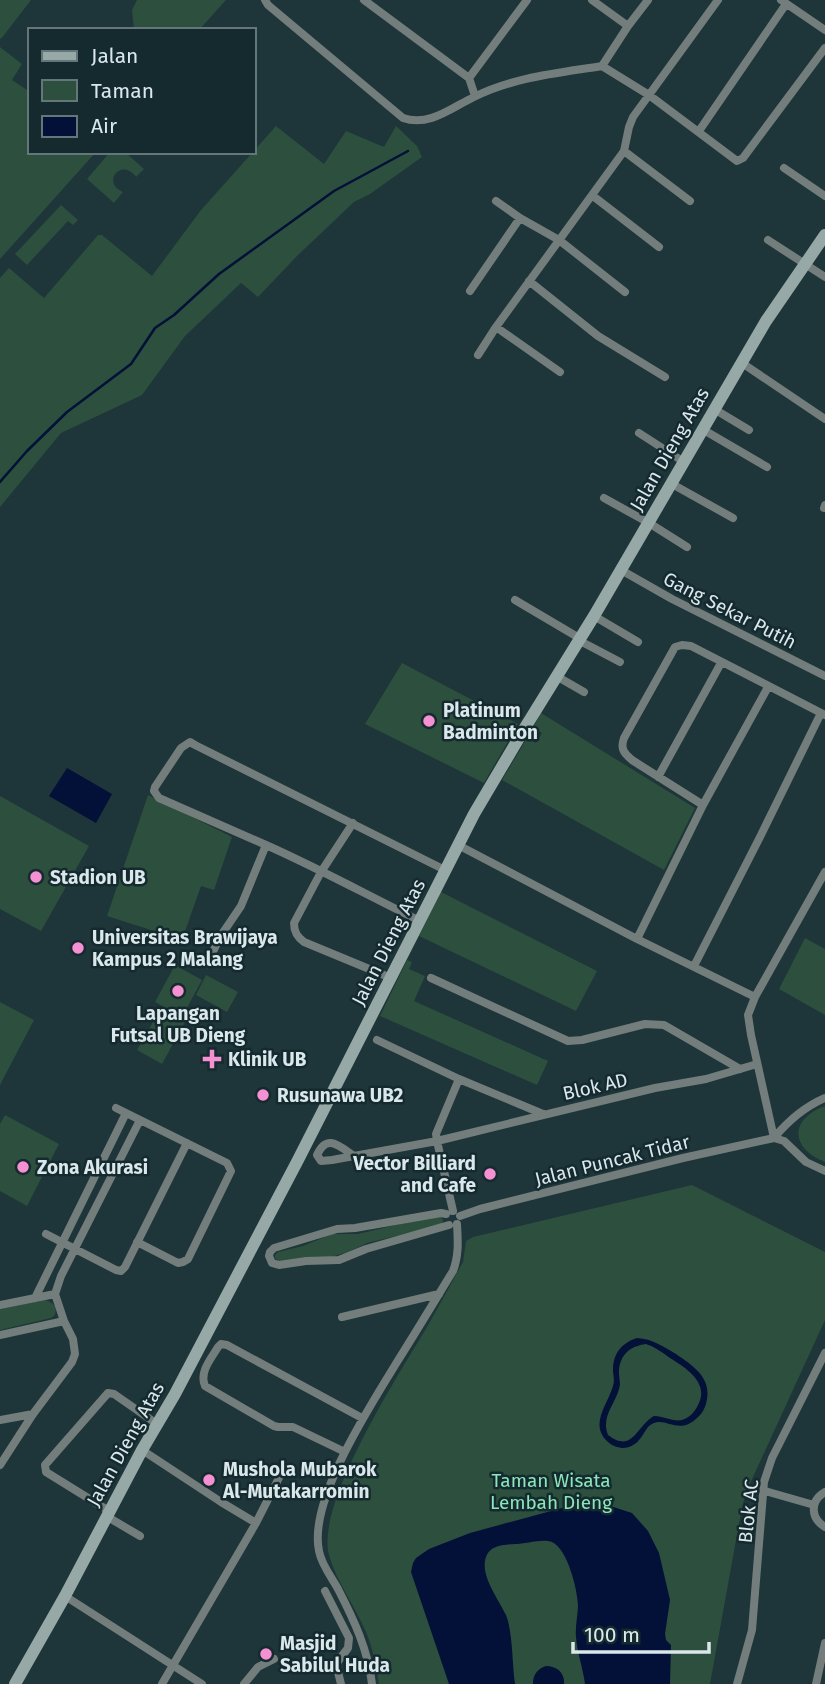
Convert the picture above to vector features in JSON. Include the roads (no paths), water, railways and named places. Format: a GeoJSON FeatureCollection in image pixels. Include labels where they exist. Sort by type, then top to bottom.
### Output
{"type":"FeatureCollection","features":[{"type":"Feature","properties":{"kind":"street"},"geometry":{"type":"LineString","coordinates":[[265,0],[403,118],[425,120],[441,115],[475,96],[520,80],[602,66],[649,95],[734,160],[741,160],[825,47]]}},
{"type":"Feature","properties":{"kind":"street"},"geometry":{"type":"LineString","coordinates":[[364,0],[469,78],[475,96]]}},
{"type":"Feature","properties":{"kind":"street"},"geometry":{"type":"LineString","coordinates":[[469,78],[527,0]]}},
{"type":"Feature","properties":{"kind":"street"},"geometry":{"type":"LineString","coordinates":[[592,0],[628,26]]}},
{"type":"Feature","properties":{"kind":"street"},"geometry":{"type":"LineString","coordinates":[[602,66],[648,0]]}},
{"type":"Feature","properties":{"kind":"street"},"geometry":{"type":"LineString","coordinates":[[478,355],[624,151],[633,117],[718,0]]}},
{"type":"Feature","properties":{"kind":"street"},"geometry":{"type":"LineString","coordinates":[[699,131],[784,2],[825,30]]}},
{"type":"Feature","properties":{"kind":"street"},"geometry":{"type":"LineString","coordinates":[[624,151],[690,201]]}},
{"type":"Feature","properties":{"kind":"street"},"geometry":{"type":"LineString","coordinates":[[784,168],[825,196]]}},
{"type":"Feature","properties":{"kind":"street"},"geometry":{"type":"LineString","coordinates":[[593,196],[659,247]]}},
{"type":"Feature","properties":{"kind":"street"},"geometry":{"type":"LineString","coordinates":[[496,201],[559,240],[625,292]]}},
{"type":"Feature","properties":{"kind":"street"},"geometry":{"type":"LineString","coordinates":[[470,291],[520,218]]}},
{"type":"Feature","properties":{"kind":"street","name":"Jalan Dieng Atas"},"geometry":{"type":"LineString","coordinates":[[15,1684],[175,1394],[304,1149],[474,814],[580,640],[766,321],[825,235]]}},
{"type":"Feature","properties":{"kind":"street"},"geometry":{"type":"LineString","coordinates":[[768,240],[825,277]]}},
{"type":"Feature","properties":{"kind":"street"},"geometry":{"type":"LineString","coordinates":[[529,281],[598,336],[665,377]]}},
{"type":"Feature","properties":{"kind":"street"},"geometry":{"type":"LineString","coordinates":[[496,327],[560,372]]}},
{"type":"Feature","properties":{"kind":"street"},"geometry":{"type":"LineString","coordinates":[[742,363],[825,419]]}},
{"type":"Feature","properties":{"kind":"street"},"geometry":{"type":"LineString","coordinates":[[714,409],[749,430]]}},
{"type":"Feature","properties":{"kind":"street"},"geometry":{"type":"LineString","coordinates":[[702,429],[767,467]]}},
{"type":"Feature","properties":{"kind":"street"},"geometry":{"type":"LineString","coordinates":[[639,433],[684,462]]}},
{"type":"Feature","properties":{"kind":"street"},"geometry":{"type":"LineString","coordinates":[[671,484],[733,518]]}},
{"type":"Feature","properties":{"kind":"street"},"geometry":{"type":"LineString","coordinates":[[604,498],[687,547]]}},
{"type":"Feature","properties":{"kind":"street","name":"Gang Sekar Putih"},"geometry":{"type":"LineString","coordinates":[[621,570],[672,599],[825,676]]}},
{"type":"Feature","properties":{"kind":"street"},"geometry":{"type":"LineString","coordinates":[[515,600],[620,662]]}},
{"type":"Feature","properties":{"kind":"street"},"geometry":{"type":"LineString","coordinates":[[594,616],[638,642]]}},
{"type":"Feature","properties":{"kind":"street"},"geometry":{"type":"LineString","coordinates":[[694,966],[823,714],[686,645],[675,647],[622,743],[623,752],[632,760],[703,805]]}},
{"type":"Feature","properties":{"kind":"street"},"geometry":{"type":"LineString","coordinates":[[658,776],[721,663]]}},
{"type":"Feature","properties":{"kind":"street"},"geometry":{"type":"LineString","coordinates":[[558,677],[584,692]]}},
{"type":"Feature","properties":{"kind":"street"},"geometry":{"type":"LineString","coordinates":[[637,939],[703,805],[768,687]]}},
{"type":"Feature","properties":{"kind":"street"},"geometry":{"type":"LineString","coordinates":[[420,921],[305,862],[159,798],[155,794],[155,787],[181,748],[190,743],[445,870]]}},
{"type":"Feature","properties":{"kind":"street"},"geometry":{"type":"LineString","coordinates":[[353,823],[321,872],[294,923],[294,929],[304,942],[391,978]]}},
{"type":"Feature","properties":{"kind":"street"},"geometry":{"type":"LineString","coordinates":[[207,964],[220,937],[241,906],[266,845]]}},
{"type":"Feature","properties":{"kind":"street"},"geometry":{"type":"LineString","coordinates":[[458,845],[637,939],[755,997]]}},
{"type":"Feature","properties":{"kind":"street"},"geometry":{"type":"LineString","coordinates":[[774,1138],[748,1015],[755,997],[825,872]]}},
{"type":"Feature","properties":{"kind":"street"},"geometry":{"type":"LineString","coordinates":[[431,978],[568,1041],[645,1024],[664,1025],[740,1069]]}},
{"type":"Feature","properties":{"kind":"street","name":"Blok AD"},"geometry":{"type":"LineString","coordinates":[[377,1040],[459,1079],[543,1114]]}},
{"type":"Feature","properties":{"kind":"street","name":"Blok AD"},"geometry":{"type":"LineString","coordinates":[[354,1156],[437,1140],[655,1088],[706,1079],[757,1064]]}},
{"type":"Feature","properties":{"kind":"street"},"geometry":{"type":"LineString","coordinates":[[372,1684],[367,1654],[352,1615],[319,1554],[318,1530],[322,1509],[362,1418],[453,1272],[457,1259],[453,1218],[436,1134],[459,1079]]}},
{"type":"Feature","properties":{"kind":"street"},"geometry":{"type":"LineString","coordinates":[[774,1138],[788,1121],[825,1098]]}},
{"type":"Feature","properties":{"kind":"street"},"geometry":{"type":"LineString","coordinates":[[116,1108],[227,1163],[232,1171],[188,1259],[178,1263],[137,1242]]}},
{"type":"Feature","properties":{"kind":"street"},"geometry":{"type":"LineString","coordinates":[[35,1298],[126,1113]]}},
{"type":"Feature","properties":{"kind":"street"},"geometry":{"type":"LineString","coordinates":[[0,1465],[33,1414],[72,1362],[75,1346],[55,1294],[61,1276],[140,1120]]}},
{"type":"Feature","properties":{"kind":"street"},"geometry":{"type":"LineString","coordinates":[[774,1138],[784,1141],[806,1162],[825,1171]]}},
{"type":"Feature","properties":{"kind":"street","name":"Jalan Puncak Tidar"},"geometry":{"type":"LineString","coordinates":[[453,1218],[656,1165],[774,1138]]}},
{"type":"Feature","properties":{"kind":"street"},"geometry":{"type":"LineString","coordinates":[[46,1234],[121,1271],[187,1143]]}},
{"type":"Feature","properties":{"kind":"street"},"geometry":{"type":"LineString","coordinates":[[453,1218],[333,1261],[279,1265],[272,1263],[269,1256],[274,1248],[337,1228],[453,1218]]}},
{"type":"Feature","properties":{"kind":"street"},"geometry":{"type":"LineString","coordinates":[[0,1305],[55,1294]]}},
{"type":"Feature","properties":{"kind":"street"},"geometry":{"type":"LineString","coordinates":[[342,1317],[439,1294]]}},
{"type":"Feature","properties":{"kind":"street"},"geometry":{"type":"LineString","coordinates":[[0,1335],[64,1321]]}},
{"type":"Feature","properties":{"kind":"street"},"geometry":{"type":"LineString","coordinates":[[345,1452],[293,1427],[274,1426],[205,1386],[203,1373],[220,1344],[227,1345],[362,1418]]}},
{"type":"Feature","properties":{"kind":"street","name":"Blok AC"},"geometry":{"type":"LineString","coordinates":[[737,1684],[752,1630],[764,1482],[772,1458],[825,1353]]}},
{"type":"Feature","properties":{"kind":"street"},"geometry":{"type":"LineString","coordinates":[[141,1536],[46,1472],[45,1465],[108,1393],[114,1394],[158,1424]]}},
{"type":"Feature","properties":{"kind":"street"},"geometry":{"type":"LineString","coordinates":[[0,1420],[33,1414]]}},
{"type":"Feature","properties":{"kind":"street"},"geometry":{"type":"LineString","coordinates":[[142,1451],[256,1522]]}},
{"type":"Feature","properties":{"kind":"street"},"geometry":{"type":"LineString","coordinates":[[162,1684],[283,1470]]}},
{"type":"Feature","properties":{"kind":"street"},"geometry":{"type":"LineString","coordinates":[[765,1491],[814,1504]]}},
{"type":"Feature","properties":{"kind":"street"},"geometry":{"type":"LineString","coordinates":[[825,1492],[814,1504],[814,1515],[825,1527]]}},
{"type":"Feature","properties":{"kind":"street"},"geometry":{"type":"LineString","coordinates":[[326,1591],[349,1637],[348,1648],[336,1664],[341,1684]]}},
{"type":"Feature","properties":{"kind":"street"},"geometry":{"type":"LineString","coordinates":[[65,1596],[202,1684]]}},
{"type":"Feature","properties":{"kind":"street"},"geometry":{"type":"LineString","coordinates":[[816,1684],[825,1643]]}},
{"type":"Feature","properties":{"kind":"street"},"geometry":{"type":"LineString","coordinates":[[244,1684],[258,1667],[274,1659]]}},
{"type":"Feature","properties":{"kind":"water"},"geometry":{"type":"Polygon","coordinates":[[[67,768],[112,794],[96,823],[49,796],[67,768]]]}},
{"type":"Feature","properties":{"kind":"water"},"geometry":{"type":"Polygon","coordinates":[[[637,1338],[653,1341],[688,1363],[703,1378],[707,1399],[703,1412],[690,1423],[678,1426],[657,1422],[648,1427],[635,1444],[622,1448],[606,1440],[602,1434],[600,1420],[614,1384],[615,1359],[619,1350],[637,1338]],[[646,1344],[630,1349],[621,1361],[620,1387],[606,1423],[608,1435],[616,1440],[629,1440],[654,1416],[685,1419],[695,1410],[701,1397],[699,1383],[689,1371],[646,1344]]]}},
{"type":"Feature","properties":{"kind":"water"},"geometry":{"type":"Polygon","coordinates":[[[584,1502],[604,1504],[632,1513],[648,1531],[659,1553],[670,1600],[665,1634],[671,1645],[670,1684],[585,1684],[577,1643],[578,1605],[574,1580],[558,1546],[544,1541],[496,1547],[489,1552],[485,1561],[488,1582],[508,1622],[515,1684],[449,1684],[411,1572],[416,1558],[429,1549],[470,1533],[584,1502]]]}},
{"type":"Feature","properties":{"kind":"water"},"geometry":{"type":"Polygon","coordinates":[[[546,1666],[560,1671],[564,1684],[533,1684],[536,1673],[546,1666]]]}},
{"type":"Feature","properties":{"kind":"waterway"},"geometry":{"type":"LineString","coordinates":[[0,482],[67,412],[131,364],[155,328],[174,315],[219,274],[334,191],[408,151]]}},
{"type":"Feature","properties":{"kind":"place","name":"Platinum Badminton"},"geometry":{"type":"Point","coordinates":[429,721]}},
{"type":"Feature","properties":{"kind":"place","name":"Stadion UB"},"geometry":{"type":"Point","coordinates":[36,877]}},
{"type":"Feature","properties":{"kind":"place","name":"Universitas Brawijaya Kampus 2 Malang"},"geometry":{"type":"Point","coordinates":[78,948]}},
{"type":"Feature","properties":{"kind":"place","name":"Lapangan Futsal UB Dieng"},"geometry":{"type":"Point","coordinates":[178,991]}},
{"type":"Feature","properties":{"kind":"place","name":"Klinik UB"},"geometry":{"type":"Point","coordinates":[212,1059]}},
{"type":"Feature","properties":{"kind":"place","name":"Rusunawa UB2"},"geometry":{"type":"Point","coordinates":[263,1095]}},
{"type":"Feature","properties":{"kind":"place","name":"Zona Akurasi"},"geometry":{"type":"Point","coordinates":[23,1167]}},
{"type":"Feature","properties":{"kind":"place","name":"Vector Billiard and Cafe"},"geometry":{"type":"Point","coordinates":[490,1174]}},
{"type":"Feature","properties":{"kind":"place","name":"Mushola Mubarok Al-Mutakarromin"},"geometry":{"type":"Point","coordinates":[209,1480]}},
{"type":"Feature","properties":{"kind":"place","name":"Masjid Sabilul Huda"},"geometry":{"type":"Point","coordinates":[266,1654]}},
{"type":"Feature","properties":{"kind":"park label","name":"Taman Wisata Lembah Dieng"},"geometry":{"type":"Point","coordinates":[551,1491]}}]}
